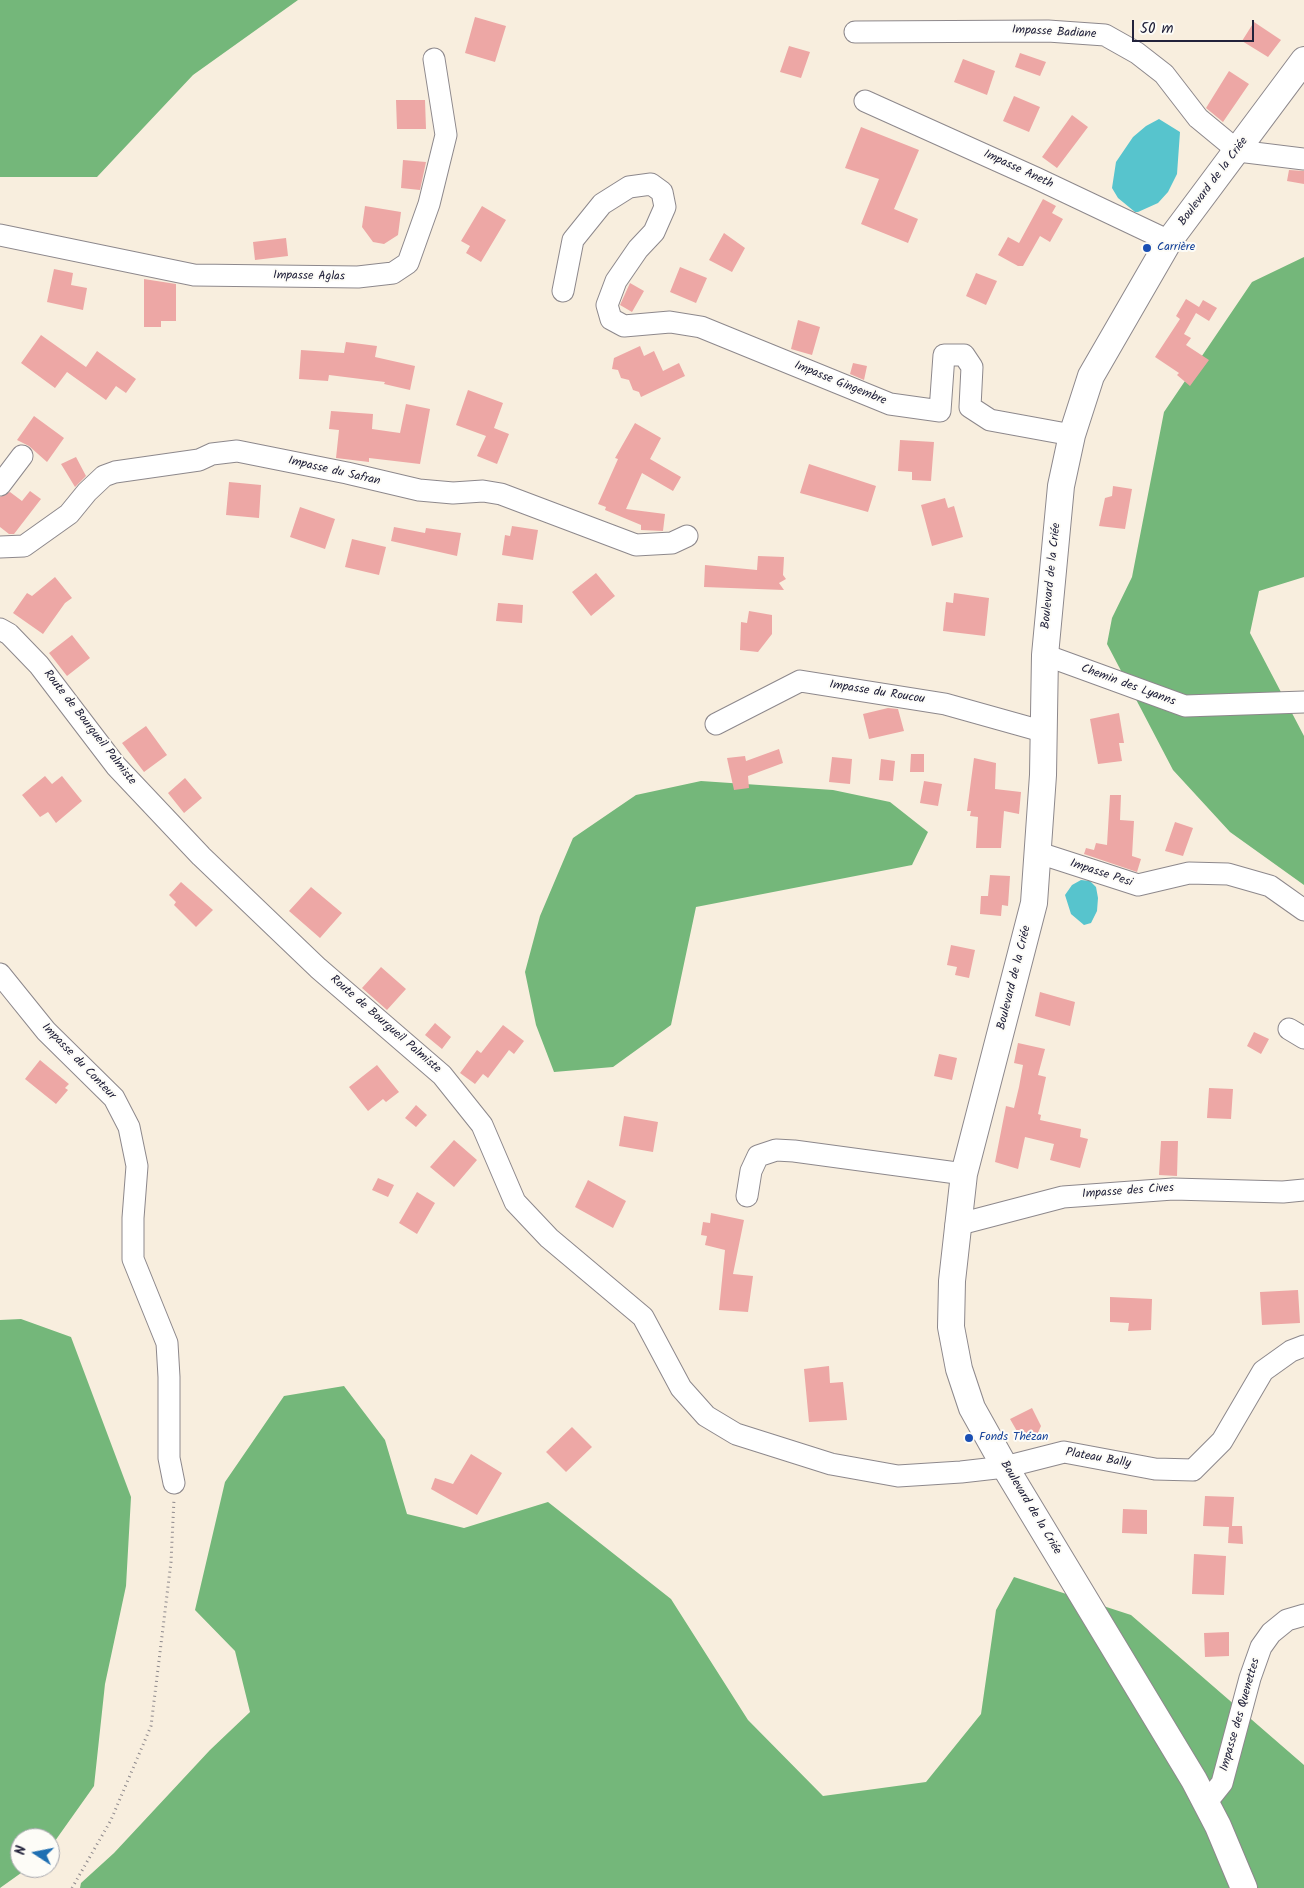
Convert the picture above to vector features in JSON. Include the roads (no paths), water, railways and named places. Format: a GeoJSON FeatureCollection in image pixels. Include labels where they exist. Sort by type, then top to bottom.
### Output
{"type":"FeatureCollection","features":[{"type":"Feature","properties":{"kind":"main road","name":"Boulevard de la Criée"},"geometry":{"type":"LineString","coordinates":[[1244,1888],[1206,1803],[972,1408],[959,1369],[951,1327],[956,1225],[964,1174],[1032,913],[1039,853],[1045,655],[1062,486],[1072,435],[1091,376],[1125,313],[1169,241],[1238,151],[1304,60]]}},
{"type":"Feature","properties":{"kind":"street","name":"Impasse Badiane"},"geometry":{"type":"LineString","coordinates":[[855,32],[1048,31],[1105,35],[1137,53],[1164,74],[1198,118],[1238,151]]}},
{"type":"Feature","properties":{"kind":"street","name":"Impasse Aglas"},"geometry":{"type":"LineString","coordinates":[[0,235],[194,275],[358,277],[392,274],[408,263],[429,204],[446,135],[434,59]]}},
{"type":"Feature","properties":{"kind":"street","name":"Impasse Aneth"},"geometry":{"type":"LineString","coordinates":[[865,101],[1036,178],[1169,241]]}},
{"type":"Feature","properties":{"kind":"street"},"geometry":{"type":"LineString","coordinates":[[1238,151],[1304,159]]}},
{"type":"Feature","properties":{"kind":"street","name":"Impasse Gingembre"},"geometry":{"type":"LineString","coordinates":[[564,291],[573,240],[602,204],[629,187],[651,184],[662,192],[665,207],[654,232],[638,249],[616,282],[607,306],[611,319],[624,326],[670,322],[701,327],[814,375],[890,404],[940,411],[944,355],[964,355],[972,367],[970,408],[990,420],[1072,435]]}},
{"type":"Feature","properties":{"kind":"street","name":"Impasse du Safran"},"geometry":{"type":"LineString","coordinates":[[0,548],[24,546],[70,514],[87,492],[104,476],[141,468],[198,460],[212,454],[237,451],[347,472],[419,490],[453,493],[483,491],[501,494],[636,546],[672,543],[687,536]]}},
{"type":"Feature","properties":{"kind":"street"},"geometry":{"type":"LineString","coordinates":[[0,485],[22,456]]}},
{"type":"Feature","properties":{"kind":"street","name":"Route de Bourgueil Palmiste"},"geometry":{"type":"LineString","coordinates":[[0,629],[9,634],[40,665],[116,766],[201,856],[318,968],[442,1075],[482,1125],[515,1202],[549,1238],[643,1317],[681,1388],[706,1416],[736,1434],[775,1448],[832,1464],[898,1476],[962,1472],[1005,1466]]}},
{"type":"Feature","properties":{"kind":"street","name":"Chemin des Lyanns"},"geometry":{"type":"LineString","coordinates":[[1045,655],[1185,706],[1304,702]]}},
{"type":"Feature","properties":{"kind":"street","name":"Impasse du Roucou"},"geometry":{"type":"LineString","coordinates":[[716,724],[800,681],[945,704],[1044,732]]}},
{"type":"Feature","properties":{"kind":"street","name":"Impasse Pesi"},"geometry":{"type":"LineString","coordinates":[[1039,853],[1125,883],[1138,885],[1189,873],[1228,874],[1270,886],[1304,910]]}},
{"type":"Feature","properties":{"kind":"street","name":"Impasse du Conteur"},"geometry":{"type":"LineString","coordinates":[[0,974],[46,1031],[114,1098],[129,1127],[137,1166],[133,1218],[133,1259],[167,1343],[169,1458],[174,1483]]}},
{"type":"Feature","properties":{"kind":"street"},"geometry":{"type":"LineString","coordinates":[[747,1196],[751,1171],[758,1156],[776,1150],[794,1150],[964,1174]]}},
{"type":"Feature","properties":{"kind":"street","name":"Impasse des Cives"},"geometry":{"type":"LineString","coordinates":[[956,1225],[1063,1197],[1173,1188],[1283,1192],[1304,1190]]}},
{"type":"Feature","properties":{"kind":"street","name":"Plateau Bally"},"geometry":{"type":"LineString","coordinates":[[1005,1466],[1064,1452],[1147,1468],[1193,1470],[1222,1442],[1263,1371],[1291,1351],[1304,1346]]}},
{"type":"Feature","properties":{"kind":"street","name":"Impasse des Quenettes"},"geometry":{"type":"LineString","coordinates":[[1206,1803],[1222,1783],[1250,1678],[1261,1647],[1271,1632],[1287,1620],[1304,1615]]}},
{"type":"Feature","properties":{"kind":"water"},"geometry":{"type":"Polygon","coordinates":[[[1159,119],[1180,132],[1177,174],[1168,192],[1158,203],[1135,212],[1118,198],[1112,188],[1116,162],[1133,137],[1146,126],[1159,119]]]}},
{"type":"Feature","properties":{"kind":"water"},"geometry":{"type":"Polygon","coordinates":[[[1081,880],[1090,881],[1096,887],[1098,898],[1097,911],[1091,923],[1084,925],[1071,914],[1065,895],[1072,885],[1081,880]]]}},
{"type":"Feature","properties":{"kind":"place","name":"Carrière"},"geometry":{"type":"Point","coordinates":[1147,248]}},
{"type":"Feature","properties":{"kind":"place","name":"Fonds Thézan"},"geometry":{"type":"Point","coordinates":[969,1438]}}]}
